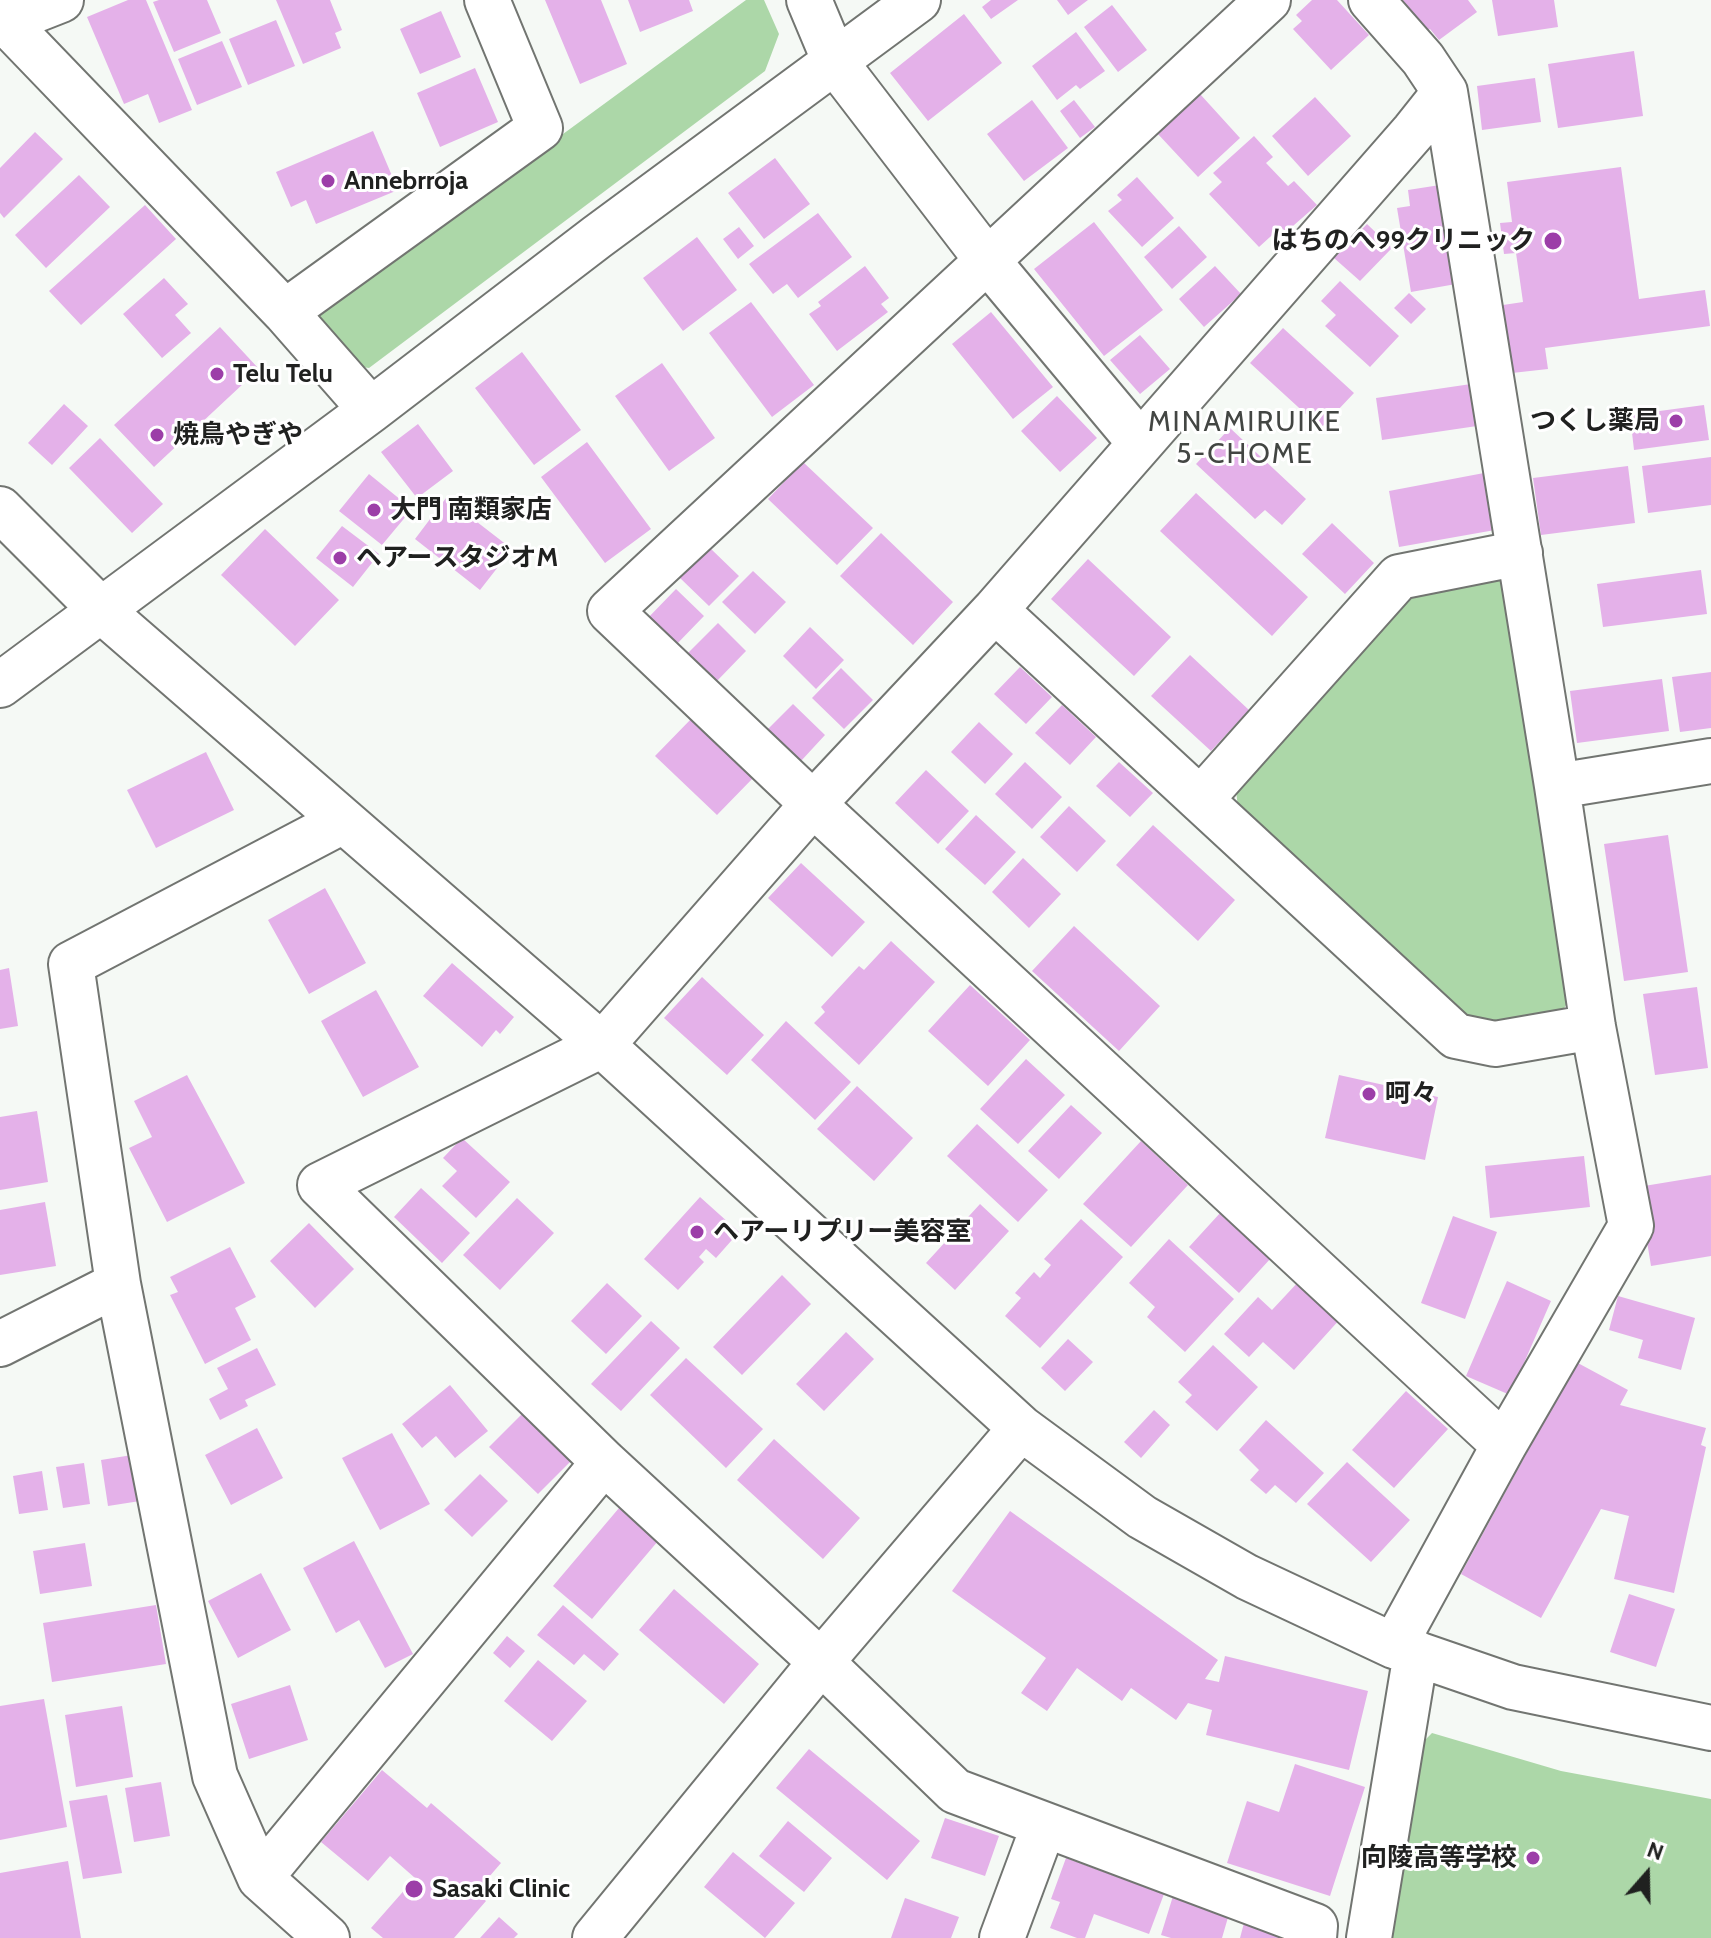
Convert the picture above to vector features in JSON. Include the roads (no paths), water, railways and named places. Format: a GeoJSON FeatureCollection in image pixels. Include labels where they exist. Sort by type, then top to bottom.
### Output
{"type":"FeatureCollection","features":[{"type":"Feature","properties":{"kind":"street"},"geometry":{"type":"LineString","coordinates":[[61,0],[3,19],[285,312],[371,410]]}},
{"type":"Feature","properties":{"kind":"street"},"geometry":{"type":"LineString","coordinates":[[285,312],[540,128],[487,0]]}},
{"type":"Feature","properties":{"kind":"street"},"geometry":{"type":"LineString","coordinates":[[809,0],[835,62],[987,260],[1140,443]]}},
{"type":"Feature","properties":{"kind":"street"},"geometry":{"type":"LineString","coordinates":[[0,685],[918,0]]}},
{"type":"Feature","properties":{"kind":"street"},"geometry":{"type":"LineString","coordinates":[[1268,0],[610,611],[813,804],[1504,1445]]}},
{"type":"Feature","properties":{"kind":"street"},"geometry":{"type":"LineString","coordinates":[[1369,1938],[1405,1650],[1504,1445],[1631,1226],[1593,1027],[1445,92],[1423,59],[1371,0]]}},
{"type":"Feature","properties":{"kind":"street"},"geometry":{"type":"LineString","coordinates":[[1314,1938],[1315,1926],[955,1791],[821,1662],[604,1462],[320,1185],[602,1045],[813,804],[995,610],[1445,92]]}},
{"type":"Feature","properties":{"kind":"street"},"geometry":{"type":"LineString","coordinates":[[0,509],[102,611],[602,1045],[1021,1428],[1142,1517],[1247,1577],[1405,1650],[1513,1687],[1711,1728]]}},
{"type":"Feature","properties":{"kind":"street"},"geometry":{"type":"LineString","coordinates":[[1201,799],[1399,577],[1520,553]]}},
{"type":"Feature","properties":{"kind":"street"},"geometry":{"type":"LineString","coordinates":[[995,610],[1456,1036],[1495,1044],[1593,1027]]}},
{"type":"Feature","properties":{"kind":"street"},"geometry":{"type":"LineString","coordinates":[[1557,786],[1711,761]]}},
{"type":"Feature","properties":{"kind":"street"},"geometry":{"type":"LineString","coordinates":[[327,1938],[260,1878],[215,1776],[118,1284],[71,964],[343,821]]}},
{"type":"Feature","properties":{"kind":"street"},"geometry":{"type":"LineString","coordinates":[[0,1344],[118,1284]]}},
{"type":"Feature","properties":{"kind":"street"},"geometry":{"type":"LineString","coordinates":[[595,1938],[821,1662],[1021,1428]]}},
{"type":"Feature","properties":{"kind":"street"},"geometry":{"type":"LineString","coordinates":[[260,1878],[604,1462]]}},
{"type":"Feature","properties":{"kind":"street"},"geometry":{"type":"LineString","coordinates":[[1002,1938],[1044,1825]]}},
{"type":"Feature","properties":{"kind":"place","name":"Annebrroja"},"geometry":{"type":"Point","coordinates":[328,181]}},
{"type":"Feature","properties":{"kind":"place","name":"はちのへ99クリニック"},"geometry":{"type":"Point","coordinates":[1553,241]}},
{"type":"Feature","properties":{"kind":"place","name":"Telu Telu"},"geometry":{"type":"Point","coordinates":[217,374]}},
{"type":"Feature","properties":{"kind":"place","name":"つくし薬局"},"geometry":{"type":"Point","coordinates":[1676,421]}},
{"type":"Feature","properties":{"kind":"place","name":"焼鳥やぎや"},"geometry":{"type":"Point","coordinates":[157,435]}},
{"type":"Feature","properties":{"kind":"place","name":"大門 南類家店"},"geometry":{"type":"Point","coordinates":[374,510]}},
{"type":"Feature","properties":{"kind":"place","name":"ヘアースタジオM"},"geometry":{"type":"Point","coordinates":[340,558]}},
{"type":"Feature","properties":{"kind":"place","name":"呵々"},"geometry":{"type":"Point","coordinates":[1369,1094]}},
{"type":"Feature","properties":{"kind":"place","name":"ヘアーリプリー美容室"},"geometry":{"type":"Point","coordinates":[697,1232]}},
{"type":"Feature","properties":{"kind":"place","name":"向陵高等学校"},"geometry":{"type":"Point","coordinates":[1533,1858]}},
{"type":"Feature","properties":{"kind":"place","name":"Sasaki Clinic"},"geometry":{"type":"Point","coordinates":[414,1889]}},
{"type":"Feature","properties":{"kind":"district","name":"MINAMIRUIKE 5-CHOME"},"geometry":{"type":"Point","coordinates":[1245,439]}}]}
